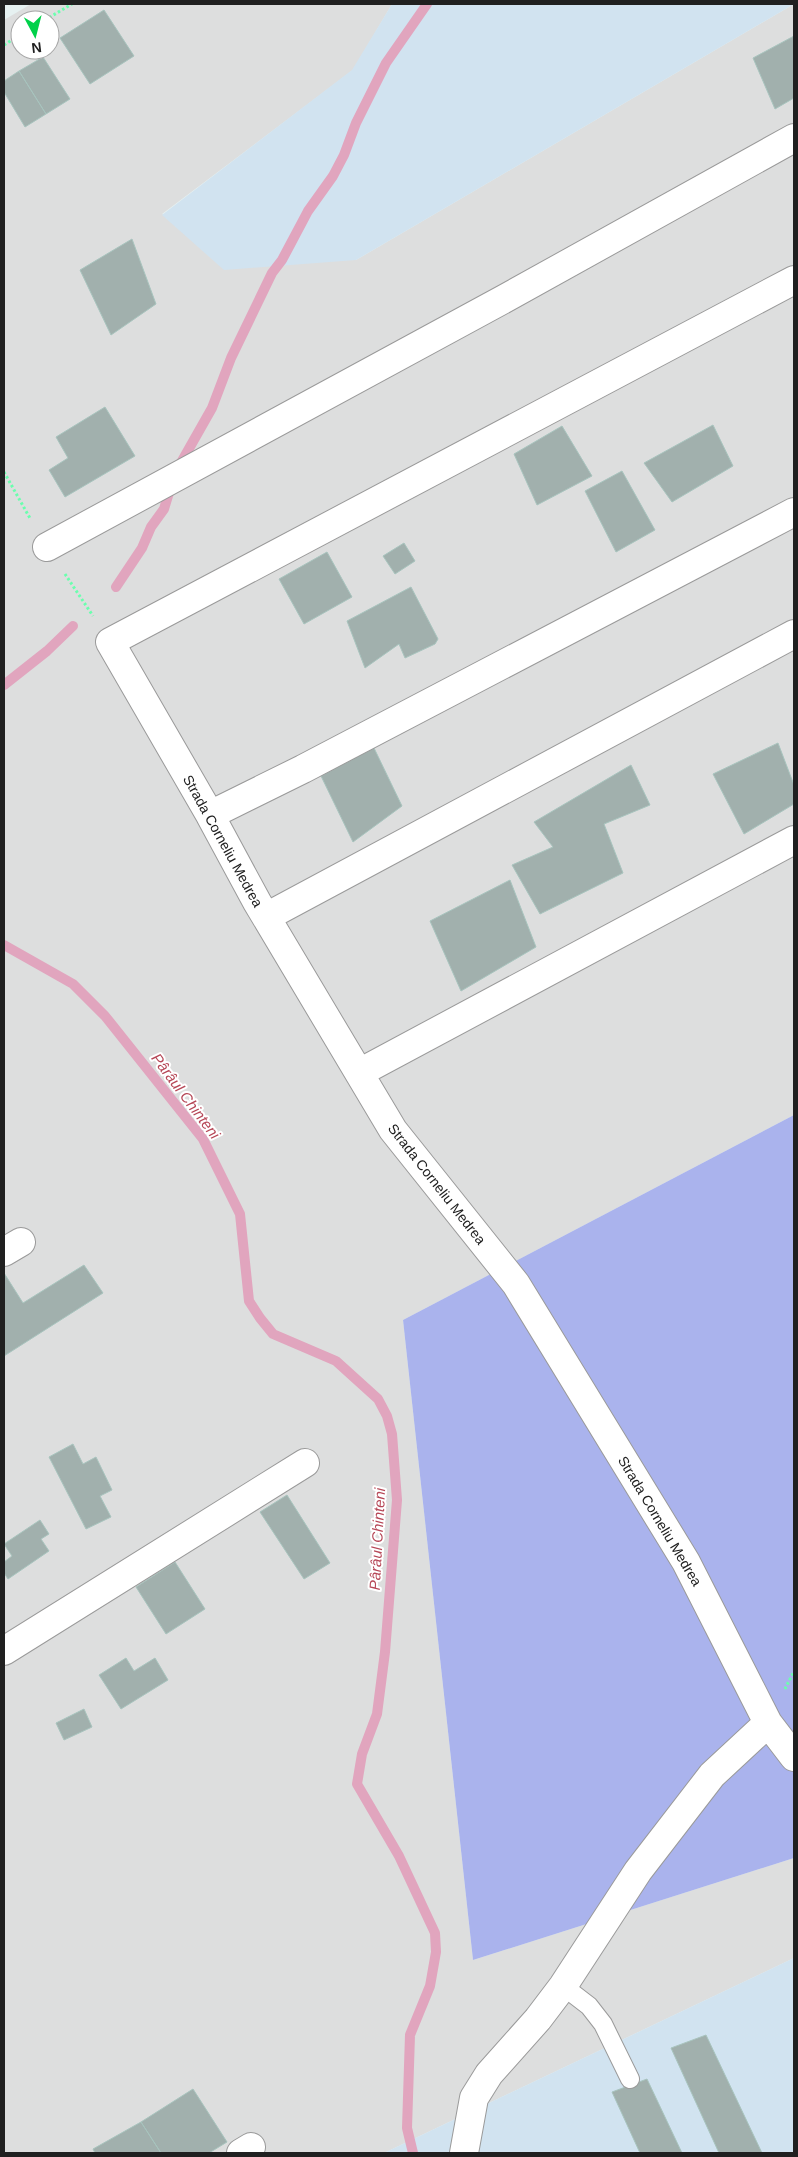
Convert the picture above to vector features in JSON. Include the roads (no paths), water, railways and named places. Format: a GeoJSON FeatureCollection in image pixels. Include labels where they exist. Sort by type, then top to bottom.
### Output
{"type":"FeatureCollection","features":[{"type":"Feature","properties":{"kind":"street"},"geometry":{"type":"LineString","coordinates":[[47,547],[513,294],[794,138]]}},
{"type":"Feature","properties":{"kind":"street","name":"Strada Corneliu Medrea"},"geometry":{"type":"LineString","coordinates":[[794,280],[110,642],[210,815],[266,917],[392,1130],[516,1284],[686,1562],[768,1723],[794,1757]]}},
{"type":"Feature","properties":{"kind":"street"},"geometry":{"type":"LineString","coordinates":[[210,815],[304,769],[794,512]]}},
{"type":"Feature","properties":{"kind":"street"},"geometry":{"type":"LineString","coordinates":[[266,917],[794,634]]}},
{"type":"Feature","properties":{"kind":"street"},"geometry":{"type":"LineString","coordinates":[[359,1073],[794,840]]}},
{"type":"Feature","properties":{"kind":"street"},"geometry":{"type":"LineString","coordinates":[[4,1651],[305,1463]]}},
{"type":"Feature","properties":{"kind":"street"},"geometry":{"type":"LineString","coordinates":[[464,2153],[474,2098],[489,2074],[538,2019],[563,1986],[638,1871],[712,1775],[768,1723]]}},
{"type":"Feature","properties":{"kind":"lane"},"geometry":{"type":"LineString","coordinates":[[563,1986],[589,2006],[603,2024],[630,2079]]}},
{"type":"Feature","properties":{"kind":"waterway"},"geometry":{"type":"LineString","coordinates":[[178,468],[212,408],[231,358],[272,273],[282,260],[308,211],[333,176],[344,155],[356,123],[386,63],[427,4]]}},
{"type":"Feature","properties":{"kind":"waterway"},"geometry":{"type":"LineString","coordinates":[[116,587],[142,548],[151,527],[164,509],[171,486]]}},
{"type":"Feature","properties":{"kind":"waterway"},"geometry":{"type":"LineString","coordinates":[[4,685],[47,651],[73,626]]}},
{"type":"Feature","properties":{"kind":"waterway","name":"Pârâul Chinteni"},"geometry":{"type":"LineString","coordinates":[[4,945],[73,984],[105,1016],[203,1139],[240,1214],[249,1301],[273,1334],[336,1361],[378,1399],[387,1416],[392,1434],[397,1500],[385,1652],[377,1714],[362,1754],[357,1784],[399,1856],[435,1933],[436,1952],[430,1986],[410,2035],[407,2128],[413,2153]]}}]}
